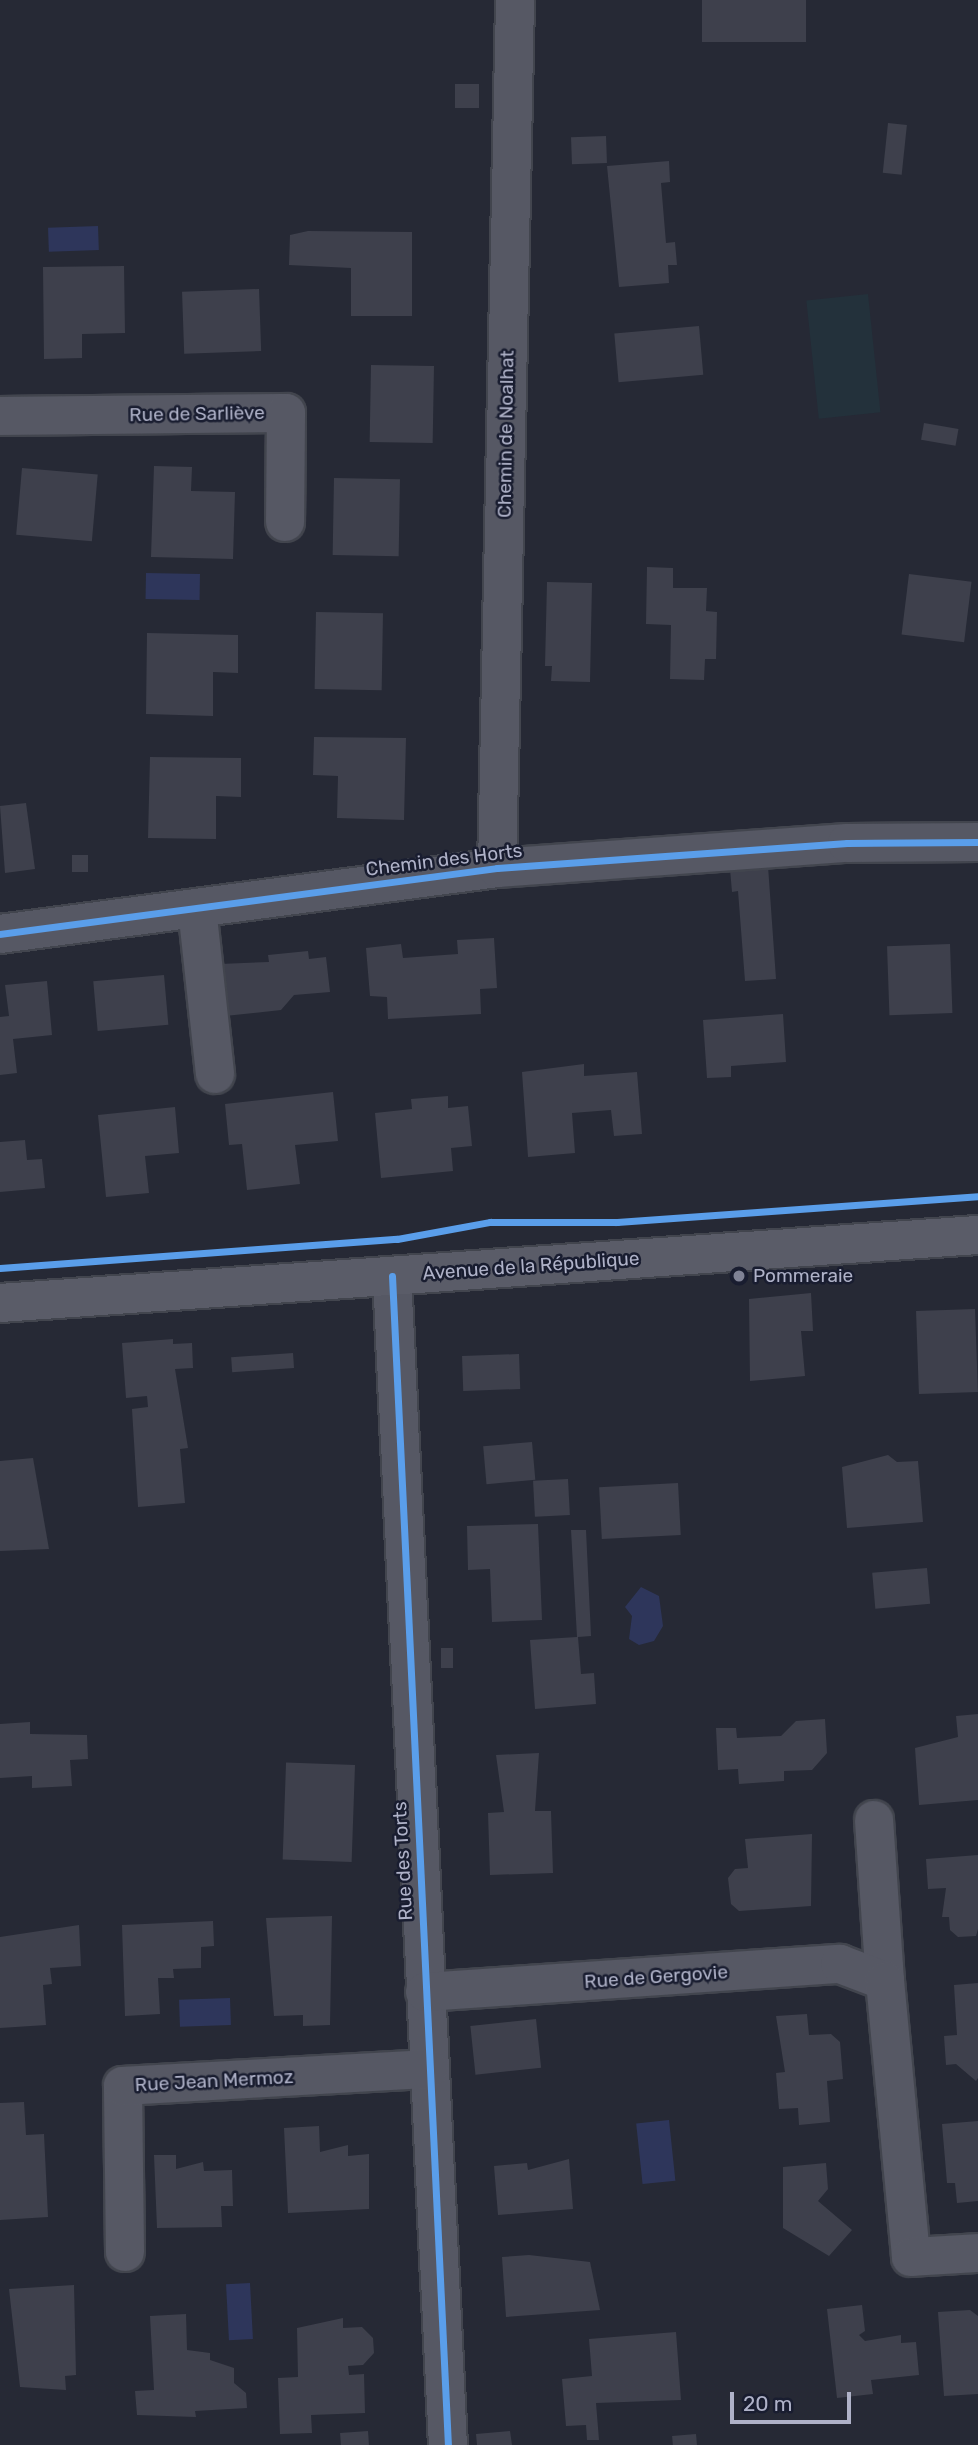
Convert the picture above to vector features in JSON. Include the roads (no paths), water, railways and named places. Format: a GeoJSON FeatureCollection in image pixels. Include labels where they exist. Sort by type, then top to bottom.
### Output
{"type":"FeatureCollection","features":[{"type":"Feature","properties":{"kind":"street","name":"Chemin de Noalhat"},"geometry":{"type":"LineString","coordinates":[[497,868],[515,0]]}},
{"type":"Feature","properties":{"kind":"street","name":"Rue de Sarliève"},"geometry":{"type":"LineString","coordinates":[[0,416],[286,413],[285,522]]}},
{"type":"Feature","properties":{"kind":"street","name":"Chemin des Horts"},"geometry":{"type":"LineString","coordinates":[[0,934],[497,868],[847,843],[978,842]]}},
{"type":"Feature","properties":{"kind":"street"},"geometry":{"type":"LineString","coordinates":[[197,908],[215,1074]]}},
{"type":"Feature","properties":{"kind":"street","name":"Avenue de la République"},"geometry":{"type":"LineString","coordinates":[[0,1303],[978,1235]]}},
{"type":"Feature","properties":{"kind":"street","name":"Rue des Torts"},"geometry":{"type":"LineString","coordinates":[[392,1276],[448,2445]]}},
{"type":"Feature","properties":{"kind":"street"},"geometry":{"type":"LineString","coordinates":[[874,1819],[885,1981],[911,2258],[978,2253]]}},
{"type":"Feature","properties":{"kind":"street","name":"Rue de Gergovie"},"geometry":{"type":"LineString","coordinates":[[425,1992],[840,1964],[885,1981]]}},
{"type":"Feature","properties":{"kind":"street","name":"Rue Jean Mermoz"},"geometry":{"type":"LineString","coordinates":[[125,2252],[123,2086],[429,2069]]}},
{"type":"Feature","properties":{"kind":"water"},"geometry":{"type":"Polygon","coordinates":[[[98,226],[99,250],[49,252],[48,228],[98,226]]]}},
{"type":"Feature","properties":{"kind":"water"},"geometry":{"type":"Polygon","coordinates":[[[146,573],[200,574],[200,600],[146,599],[146,573]]]}},
{"type":"Feature","properties":{"kind":"water"},"geometry":{"type":"Polygon","coordinates":[[[641,1587],[659,1596],[663,1626],[654,1641],[639,1645],[629,1639],[632,1616],[625,1607],[641,1587]]]}},
{"type":"Feature","properties":{"kind":"water"},"geometry":{"type":"Polygon","coordinates":[[[230,1998],[231,2025],[180,2027],[179,2000],[230,1998]]]}},
{"type":"Feature","properties":{"kind":"water"},"geometry":{"type":"Polygon","coordinates":[[[669,2120],[675,2181],[643,2184],[636,2123],[669,2120]]]}},
{"type":"Feature","properties":{"kind":"water"},"geometry":{"type":"Polygon","coordinates":[[[250,2283],[253,2339],[229,2340],[226,2284],[250,2283]]]}},
{"type":"Feature","properties":{"kind":"place","name":"Pommeraie"},"geometry":{"type":"Point","coordinates":[739,1276]}}]}
